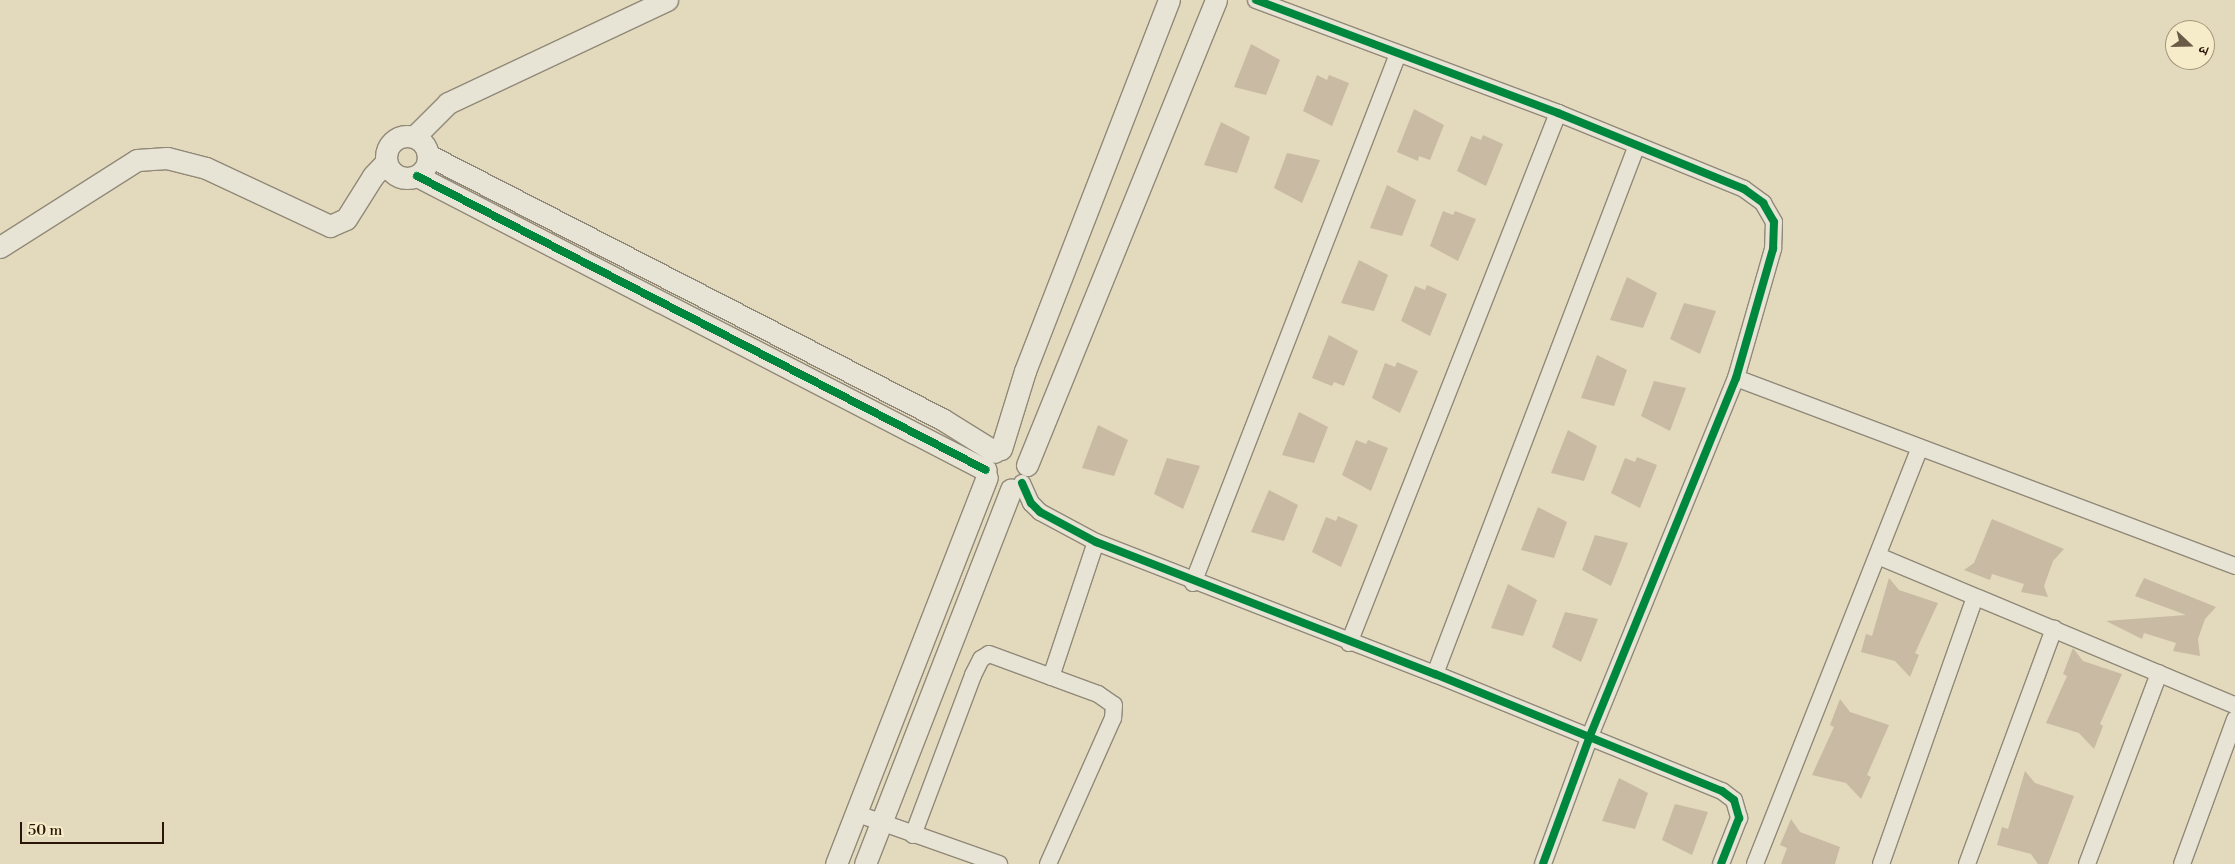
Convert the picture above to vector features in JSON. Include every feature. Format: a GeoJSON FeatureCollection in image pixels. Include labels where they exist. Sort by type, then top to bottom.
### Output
{"type":"FeatureCollection","features":[{"type":"Feature","properties":{"kind":"street"},"geometry":{"type":"LineString","coordinates":[[414,137],[448,103],[667,0]]}},
{"type":"Feature","properties":{"kind":"street"},"geometry":{"type":"LineString","coordinates":[[836,864],[1169,0]]}},
{"type":"Feature","properties":{"kind":"street"},"geometry":{"type":"LineString","coordinates":[[865,864],[1216,0]]}},
{"type":"Feature","properties":{"kind":"street"},"geometry":{"type":"LineString","coordinates":[[1256,0],[1558,113],[1744,189],[1763,203],[1774,222],[1773,250],[1736,378],[1590,736],[1543,864]]}},
{"type":"Feature","properties":{"kind":"street"},"geometry":{"type":"LineString","coordinates":[[1193,583],[1398,54]]}},
{"type":"Feature","properties":{"kind":"street"},"geometry":{"type":"LineString","coordinates":[[1349,643],[1558,113]]}},
{"type":"Feature","properties":{"kind":"street"},"geometry":{"type":"LineString","coordinates":[[0,247],[136,160],[167,158],[206,168],[330,226],[346,219],[373,176],[386,162],[392,143],[404,136],[414,137],[423,143],[428,156],[425,169],[417,176]]}},
{"type":"Feature","properties":{"kind":"street"},"geometry":{"type":"LineString","coordinates":[[1435,674],[1637,145]]}},
{"type":"Feature","properties":{"kind":"street"},"geometry":{"type":"LineString","coordinates":[[428,156],[942,419],[992,462],[997,487],[1020,479]]}},
{"type":"Feature","properties":{"kind":"street"},"geometry":{"type":"LineString","coordinates":[[386,162],[400,177],[417,176],[992,462]]}},
{"type":"Feature","properties":{"kind":"street"},"geometry":{"type":"LineString","coordinates":[[1736,378],[2235,566]]}},
{"type":"Feature","properties":{"kind":"street"},"geometry":{"type":"LineString","coordinates":[[1755,864],[1920,447]]}},
{"type":"Feature","properties":{"kind":"street"},"geometry":{"type":"LineString","coordinates":[[992,462],[1015,450],[1020,479],[1031,503],[1040,512],[1096,542],[1193,583],[1435,674],[1722,791],[1734,800],[1739,818],[1721,864]]}},
{"type":"Feature","properties":{"kind":"street"},"geometry":{"type":"LineString","coordinates":[[1051,676],[1096,542]]}},
{"type":"Feature","properties":{"kind":"street"},"geometry":{"type":"LineString","coordinates":[[1878,556],[2235,705]]}},
{"type":"Feature","properties":{"kind":"street"},"geometry":{"type":"LineString","coordinates":[[1881,864],[1975,597]]}},
{"type":"Feature","properties":{"kind":"street"},"geometry":{"type":"LineString","coordinates":[[1967,864],[2054,629]]}},
{"type":"Feature","properties":{"kind":"street"},"geometry":{"type":"LineString","coordinates":[[914,835],[981,660],[990,654],[1098,694],[1114,705],[1113,718],[1048,864]]}},
{"type":"Feature","properties":{"kind":"street"},"geometry":{"type":"LineString","coordinates":[[2087,864],[2159,673]]}},
{"type":"Feature","properties":{"kind":"street"},"geometry":{"type":"LineString","coordinates":[[2182,864],[2235,719]]}},
{"type":"Feature","properties":{"kind":"street"},"geometry":{"type":"LineString","coordinates":[[855,813],[1000,864]]}},
{"type":"Feature","properties":{"kind":"building"},"geometry":{"type":"Polygon","coordinates":[[[1251,44],[1280,60],[1266,95],[1234,87],[1251,44]]]}},
{"type":"Feature","properties":{"kind":"building"},"geometry":{"type":"Polygon","coordinates":[[[1317,75],[1327,80],[1329,75],[1349,83],[1332,126],[1303,111],[1317,75]]]}},
{"type":"Feature","properties":{"kind":"building"},"geometry":{"type":"Polygon","coordinates":[[[1414,109],[1444,125],[1430,160],[1419,156],[1418,161],[1397,152],[1414,109]]]}},
{"type":"Feature","properties":{"kind":"building"},"geometry":{"type":"Polygon","coordinates":[[[1221,122],[1250,137],[1237,173],[1204,165],[1221,122]]]}},
{"type":"Feature","properties":{"kind":"building"},"geometry":{"type":"Polygon","coordinates":[[[1483,135],[1503,144],[1486,186],[1457,171],[1471,136],[1481,140],[1483,135]]]}},
{"type":"Feature","properties":{"kind":"building"},"geometry":{"type":"Polygon","coordinates":[[[1287,153],[1320,160],[1302,203],[1274,188],[1287,153]]]}},
{"type":"Feature","properties":{"kind":"building"},"geometry":{"type":"Polygon","coordinates":[[[1387,185],[1416,200],[1402,236],[1370,228],[1387,185]]]}},
{"type":"Feature","properties":{"kind":"building"},"geometry":{"type":"Polygon","coordinates":[[[1443,211],[1453,215],[1455,211],[1476,219],[1458,261],[1430,246],[1443,211]]]}},
{"type":"Feature","properties":{"kind":"building"},"geometry":{"type":"Polygon","coordinates":[[[1359,260],[1388,275],[1374,311],[1341,303],[1359,260]]]}},
{"type":"Feature","properties":{"kind":"building"},"geometry":{"type":"Polygon","coordinates":[[[1627,277],[1657,293],[1643,328],[1610,320],[1627,277]]]}},
{"type":"Feature","properties":{"kind":"building"},"geometry":{"type":"Polygon","coordinates":[[[1427,285],[1447,294],[1430,336],[1401,321],[1415,286],[1425,290],[1427,285]]]}},
{"type":"Feature","properties":{"kind":"building"},"geometry":{"type":"Polygon","coordinates":[[[1684,303],[1716,311],[1700,354],[1670,339],[1684,303]]]}},
{"type":"Feature","properties":{"kind":"building"},"geometry":{"type":"Polygon","coordinates":[[[1329,335],[1358,351],[1344,386],[1334,382],[1332,386],[1312,378],[1329,335]]]}},
{"type":"Feature","properties":{"kind":"building"},"geometry":{"type":"Polygon","coordinates":[[[1597,355],[1627,370],[1614,406],[1581,398],[1597,355]]]}},
{"type":"Feature","properties":{"kind":"building"},"geometry":{"type":"Polygon","coordinates":[[[1397,362],[1418,371],[1400,413],[1372,398],[1385,363],[1395,367],[1397,362]]]}},
{"type":"Feature","properties":{"kind":"building"},"geometry":{"type":"Polygon","coordinates":[[[1654,381],[1686,388],[1670,431],[1641,416],[1654,381]]]}},
{"type":"Feature","properties":{"kind":"building"},"geometry":{"type":"Polygon","coordinates":[[[1299,412],[1328,427],[1314,463],[1282,455],[1299,412]]]}},
{"type":"Feature","properties":{"kind":"building"},"geometry":{"type":"Polygon","coordinates":[[[1098,425],[1128,440],[1114,476],[1082,468],[1098,425]]]}},
{"type":"Feature","properties":{"kind":"building"},"geometry":{"type":"Polygon","coordinates":[[[1568,430],[1597,446],[1584,481],[1551,473],[1568,430]]]}},
{"type":"Feature","properties":{"kind":"building"},"geometry":{"type":"Polygon","coordinates":[[[1356,440],[1366,444],[1368,440],[1388,448],[1371,491],[1342,475],[1356,440]]]}},
{"type":"Feature","properties":{"kind":"building"},"geometry":{"type":"Polygon","coordinates":[[[1637,457],[1657,465],[1640,508],[1611,493],[1625,458],[1635,462],[1637,457]]]}},
{"type":"Feature","properties":{"kind":"building"},"geometry":{"type":"Polygon","coordinates":[[[1167,458],[1200,466],[1183,509],[1154,494],[1167,458]]]}},
{"type":"Feature","properties":{"kind":"building"},"geometry":{"type":"Polygon","coordinates":[[[1269,490],[1298,505],[1284,541],[1251,532],[1269,490]]]}},
{"type":"Feature","properties":{"kind":"building"},"geometry":{"type":"Polygon","coordinates":[[[1538,507],[1567,522],[1554,558],[1521,550],[1538,507]]]}},
{"type":"Feature","properties":{"kind":"building"},"geometry":{"type":"Polygon","coordinates":[[[1338,516],[1358,525],[1341,567],[1312,552],[1326,517],[1336,521],[1338,516]]]}},
{"type":"Feature","properties":{"kind":"building"},"geometry":{"type":"Polygon","coordinates":[[[1992,519],[2064,549],[2053,561],[2044,586],[2048,597],[2021,592],[2024,584],[1992,574],[1990,580],[1964,570],[1974,563],[1992,519]]]}},
{"type":"Feature","properties":{"kind":"building"},"geometry":{"type":"Polygon","coordinates":[[[1595,535],[1628,543],[1611,586],[1582,570],[1595,535]]]}},
{"type":"Feature","properties":{"kind":"building"},"geometry":{"type":"Polygon","coordinates":[[[1889,578],[1899,590],[1938,603],[1915,653],[1919,655],[1910,677],[1895,661],[1861,652],[1866,634],[1872,636],[1889,578]]]}},
{"type":"Feature","properties":{"kind":"building"},"geometry":{"type":"Polygon","coordinates":[[[2144,578],[2216,607],[2205,619],[2198,639],[2200,656],[2173,651],[2176,643],[2144,633],[2142,639],[2106,621],[2186,615],[2135,596],[2144,578]]]}},
{"type":"Feature","properties":{"kind":"building"},"geometry":{"type":"Polygon","coordinates":[[[1508,584],[1537,600],[1523,636],[1491,628],[1508,584]]]}},
{"type":"Feature","properties":{"kind":"building"},"geometry":{"type":"Polygon","coordinates":[[[1565,612],[1598,619],[1581,662],[1552,647],[1565,612]]]}},
{"type":"Feature","properties":{"kind":"building"},"geometry":{"type":"Polygon","coordinates":[[[2073,648],[2083,661],[2122,674],[2100,724],[2103,726],[2094,749],[2079,733],[2046,723],[2067,676],[2063,674],[2073,648]]]}},
{"type":"Feature","properties":{"kind":"building"},"geometry":{"type":"Polygon","coordinates":[[[1840,699],[1850,712],[1889,725],[1867,775],[1871,777],[1861,799],[1846,783],[1812,775],[1834,727],[1830,725],[1840,699]]]}},
{"type":"Feature","properties":{"kind":"building"},"geometry":{"type":"Polygon","coordinates":[[[2025,771],[2035,783],[2074,796],[2048,864],[2038,864],[2031,854],[1997,845],[2002,827],[2008,829],[2025,771]]]}},
{"type":"Feature","properties":{"kind":"building"},"geometry":{"type":"Polygon","coordinates":[[[1619,778],[1648,793],[1635,829],[1602,821],[1619,778]]]}},
{"type":"Feature","properties":{"kind":"building"},"geometry":{"type":"Polygon","coordinates":[[[1675,804],[1708,812],[1692,855],[1662,840],[1675,804]]]}},
{"type":"Feature","properties":{"kind":"building"},"geometry":{"type":"Polygon","coordinates":[[[1791,819],[1800,832],[1840,847],[1835,864],[1781,864],[1787,848],[1780,845],[1791,819]]]}},
{"type":"Feature","properties":{"kind":"cycle path"},"geometry":{"type":"LineString","coordinates":[[1256,0],[1558,113],[1744,189],[1763,203],[1774,222],[1773,249],[1736,378],[1590,736],[1543,864]]}},
{"type":"Feature","properties":{"kind":"cycle path"},"geometry":{"type":"LineString","coordinates":[[417,176],[986,470]]}},
{"type":"Feature","properties":{"kind":"cycle path"},"geometry":{"type":"LineString","coordinates":[[1022,483],[1031,503],[1040,512],[1096,542],[1435,674],[1722,791],[1734,800],[1739,818],[1721,864]]}}]}
